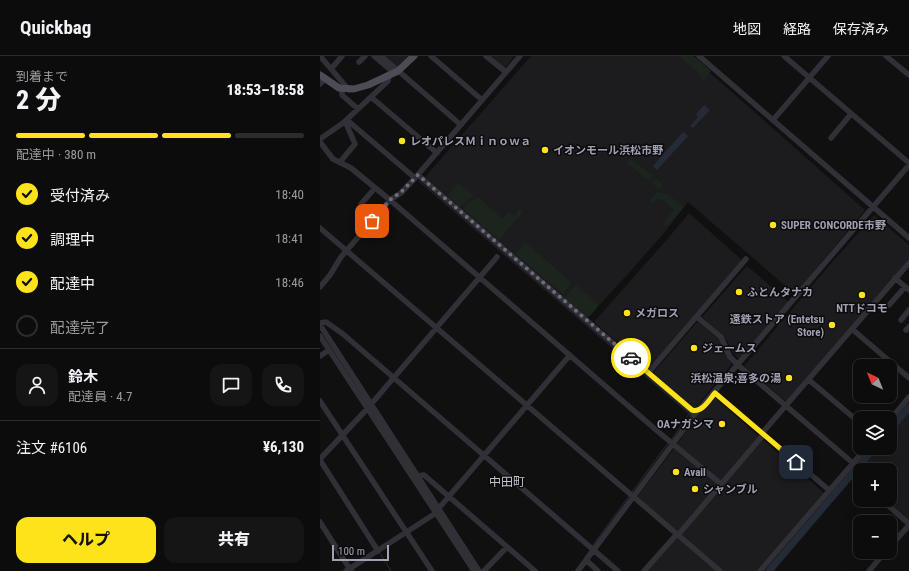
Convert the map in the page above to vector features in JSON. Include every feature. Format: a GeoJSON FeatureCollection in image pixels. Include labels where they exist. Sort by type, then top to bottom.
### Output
{"type":"FeatureCollection","features":[{"type":"Feature","properties":{"kind":"main road"},"geometry":{"type":"LineString","coordinates":[[322,79],[349,90],[368,85],[393,73],[414,56]]}},
{"type":"Feature","properties":{"kind":"street"},"geometry":{"type":"LineString","coordinates":[[320,56],[349,90]]}},
{"type":"Feature","properties":{"kind":"street"},"geometry":{"type":"LineString","coordinates":[[331,69],[342,56]]}},
{"type":"Feature","properties":{"kind":"street"},"geometry":{"type":"LineString","coordinates":[[359,62],[365,56]]}},
{"type":"Feature","properties":{"kind":"street"},"geometry":{"type":"LineString","coordinates":[[374,56],[393,73],[461,125]]}},
{"type":"Feature","properties":{"kind":"street"},"geometry":{"type":"LineString","coordinates":[[381,56],[393,73]]}},
{"type":"Feature","properties":{"kind":"street"},"geometry":{"type":"LineString","coordinates":[[431,56],[482,100]]}},
{"type":"Feature","properties":{"kind":"street"},"geometry":{"type":"LineString","coordinates":[[486,56],[506,72]]}},
{"type":"Feature","properties":{"kind":"street"},"geometry":{"type":"LineString","coordinates":[[320,287],[347,250],[390,200],[401,192],[416,177],[520,56]]}},
{"type":"Feature","properties":{"kind":"street"},"geometry":{"type":"LineString","coordinates":[[699,56],[909,238]]}},
{"type":"Feature","properties":{"kind":"street"},"geometry":{"type":"LineString","coordinates":[[578,571],[695,411],[715,393],[909,164],[784,56]]}},
{"type":"Feature","properties":{"kind":"street"},"geometry":{"type":"LineString","coordinates":[[773,120],[828,56]]}},
{"type":"Feature","properties":{"kind":"street"},"geometry":{"type":"LineString","coordinates":[[886,56],[909,76]]}},
{"type":"Feature","properties":{"kind":"street"},"geometry":{"type":"LineString","coordinates":[[393,73],[388,80],[346,121],[320,140],[333,159],[351,168],[390,200],[722,484]]}},
{"type":"Feature","properties":{"kind":"street"},"geometry":{"type":"LineString","coordinates":[[342,88],[342,95],[358,109]]}},
{"type":"Feature","properties":{"kind":"street"},"geometry":{"type":"LineString","coordinates":[[371,97],[437,153]]}},
{"type":"Feature","properties":{"kind":"street"},"geometry":{"type":"LineString","coordinates":[[830,138],[851,114]]}},
{"type":"Feature","properties":{"kind":"street"},"geometry":{"type":"LineString","coordinates":[[340,162],[355,144],[346,121]]}},
{"type":"Feature","properties":{"kind":"street"},"geometry":{"type":"LineString","coordinates":[[346,121],[416,177],[695,411]]}},
{"type":"Feature","properties":{"kind":"street"},"geometry":{"type":"LineString","coordinates":[[361,204],[375,188]]}},
{"type":"Feature","properties":{"kind":"street"},"geometry":{"type":"LineString","coordinates":[[320,228],[720,571]]}},
{"type":"Feature","properties":{"kind":"street"},"geometry":{"type":"LineString","coordinates":[[378,551],[320,459],[394,378],[497,258]]}},
{"type":"Feature","properties":{"kind":"street"},"geometry":{"type":"LineString","coordinates":[[648,373],[746,259]]}},
{"type":"Feature","properties":{"kind":"street"},"geometry":{"type":"LineString","coordinates":[[644,571],[722,484],[764,434],[763,432],[909,263]]}},
{"type":"Feature","properties":{"kind":"street"},"geometry":{"type":"LineString","coordinates":[[889,305],[907,288],[895,278]]}},
{"type":"Feature","properties":{"kind":"street"},"geometry":{"type":"LineString","coordinates":[[901,320],[909,310]]}},
{"type":"Feature","properties":{"kind":"street"},"geometry":{"type":"LineString","coordinates":[[697,317],[721,337],[730,356],[738,365],[853,463]]}},
{"type":"Feature","properties":{"kind":"street"},"geometry":{"type":"LineString","coordinates":[[474,571],[369,406],[320,324],[326,322],[333,326],[618,571]]}},
{"type":"Feature","properties":{"kind":"street"},"geometry":{"type":"LineString","coordinates":[[852,329],[909,378]]}},
{"type":"Feature","properties":{"kind":"street"},"geometry":{"type":"LineString","coordinates":[[320,336],[418,476],[437,511],[479,571]]}},
{"type":"Feature","properties":{"kind":"street"},"geometry":{"type":"LineString","coordinates":[[320,356],[329,350]]}},
{"type":"Feature","properties":{"kind":"street"},"geometry":{"type":"LineString","coordinates":[[320,522],[349,570],[378,551],[437,511],[570,355]]}},
{"type":"Feature","properties":{"kind":"street"},"geometry":{"type":"LineString","coordinates":[[809,380],[853,417]]}},
{"type":"Feature","properties":{"kind":"street"},"geometry":{"type":"LineString","coordinates":[[715,393],[829,490]]}},
{"type":"Feature","properties":{"kind":"street"},"geometry":{"type":"LineString","coordinates":[[897,412],[909,397]]}},
{"type":"Feature","properties":{"kind":"street"},"geometry":{"type":"LineString","coordinates":[[320,401],[432,571]]}},
{"type":"Feature","properties":{"kind":"street"},"geometry":{"type":"LineString","coordinates":[[760,571],[860,455]]}},
{"type":"Feature","properties":{"kind":"street"},"geometry":{"type":"LineString","coordinates":[[418,476],[424,475],[450,496],[535,571]]}},
{"type":"Feature","properties":{"kind":"street"},"geometry":{"type":"LineString","coordinates":[[890,507],[909,524],[897,539]]}},
{"type":"Feature","properties":{"kind":"street"},"geometry":{"type":"LineString","coordinates":[[484,571],[507,547]]}},
{"type":"Feature","properties":{"kind":"street"},"geometry":{"type":"LineString","coordinates":[[871,570],[880,559]]}},
{"type":"Feature","properties":{"kind":"street"},"geometry":{"type":"LineString","coordinates":[[586,560],[598,571]]}},
{"type":"Feature","properties":{"kind":"shaded area"},"geometry":{"type":"Polygon","coordinates":[[[384,56],[411,56],[398,68],[384,56]]]}},
{"type":"Feature","properties":{"kind":"shaded area"},"geometry":{"type":"Polygon","coordinates":[[[488,56],[514,56],[506,67],[503,67],[488,56]]]}},
{"type":"Feature","properties":{"kind":"shaded area"},"geometry":{"type":"Polygon","coordinates":[[[531,56],[691,56],[865,210],[795,294],[688,202],[664,233],[627,275],[590,315],[586,316],[425,177],[531,56]]]}},
{"type":"Feature","properties":{"kind":"shaded area"},"geometry":{"type":"Polygon","coordinates":[[[678,56],[694,56],[711,71],[704,80],[698,72],[678,56]]]}},
{"type":"Feature","properties":{"kind":"shaded area"},"geometry":{"type":"Polygon","coordinates":[[[704,105],[710,110],[693,128],[690,126],[698,117],[696,114],[704,105]]]}},
{"type":"Feature","properties":{"kind":"shaded area"},"geometry":{"type":"Polygon","coordinates":[[[683,132],[688,136],[657,170],[653,166],[683,132]]]}},
{"type":"Feature","properties":{"kind":"shaded area"},"geometry":{"type":"Polygon","coordinates":[[[630,159],[653,175],[649,181],[628,164],[627,162],[630,159]]]}},
{"type":"Feature","properties":{"kind":"shaded area"},"geometry":{"type":"Polygon","coordinates":[[[653,179],[657,179],[663,184],[662,188],[659,189],[653,184],[653,179]]]}},
{"type":"Feature","properties":{"kind":"shaded area"},"geometry":{"type":"Polygon","coordinates":[[[458,183],[474,196],[468,199],[460,207],[447,196],[458,183]]]}},
{"type":"Feature","properties":{"kind":"shaded area"},"geometry":{"type":"Polygon","coordinates":[[[657,192],[668,194],[682,206],[682,210],[666,227],[663,224],[674,210],[661,199],[657,199],[653,203],[650,200],[657,192]]]}},
{"type":"Feature","properties":{"kind":"shaded area"},"geometry":{"type":"Polygon","coordinates":[[[478,197],[503,219],[509,212],[514,216],[520,209],[522,213],[499,240],[463,209],[470,201],[478,197]]]}},
{"type":"Feature","properties":{"kind":"shaded area"},"geometry":{"type":"Polygon","coordinates":[[[689,213],[743,261],[648,369],[594,322],[689,213]]]}},
{"type":"Feature","properties":{"kind":"shaded area"},"geometry":{"type":"Polygon","coordinates":[[[874,215],[909,245],[909,260],[787,402],[744,366],[874,215]]]}},
{"type":"Feature","properties":{"kind":"shaded area"},"geometry":{"type":"Polygon","coordinates":[[[525,242],[572,283],[563,294],[515,254],[525,242]]]}},
{"type":"Feature","properties":{"kind":"shaded area"},"geometry":{"type":"Polygon","coordinates":[[[747,266],[789,302],[739,359],[733,353],[722,335],[702,317],[747,266]]]}},
{"type":"Feature","properties":{"kind":"shaded area"},"geometry":{"type":"Polygon","coordinates":[[[576,285],[599,305],[590,316],[587,317],[565,298],[576,285]]]}},
{"type":"Feature","properties":{"kind":"shaded area"},"geometry":{"type":"Polygon","coordinates":[[[698,321],[720,340],[731,365],[696,407],[692,407],[653,373],[698,321]]]}},
{"type":"Feature","properties":{"kind":"shaded area"},"geometry":{"type":"Polygon","coordinates":[[[714,397],[824,493],[757,571],[723,571],[637,497],[676,446],[695,418],[714,397]]]}},
{"type":"Feature","properties":{"kind":"shaded area"},"geometry":{"type":"Polygon","coordinates":[[[909,411],[909,522],[892,507],[897,507],[897,463],[864,463],[871,455],[897,455],[897,425],[909,411]]]}},
{"type":"Feature","properties":{"kind":"shaded area"},"geometry":{"type":"Polygon","coordinates":[[[676,536],[717,571],[646,571],[676,536]]]}},
{"type":"Feature","properties":{"kind":"waterway"},"geometry":{"type":"LineString","coordinates":[[419,181],[692,416]]}},
{"type":"Feature","properties":{"kind":"waterway"},"geometry":{"type":"LineString","coordinates":[[897,422],[909,407]]}},
{"type":"Feature","properties":{"kind":"waterway"},"geometry":{"type":"LineString","coordinates":[[672,439],[689,414]]}},
{"type":"Feature","properties":{"kind":"waterway"},"geometry":{"type":"LineString","coordinates":[[694,418],[706,428]]}},
{"type":"Feature","properties":{"kind":"waterway"},"geometry":{"type":"LineString","coordinates":[[632,492],[668,443]]}},
{"type":"Feature","properties":{"kind":"waterway"},"geometry":{"type":"LineString","coordinates":[[769,571],[868,455]]}},
{"type":"Feature","properties":{"kind":"waterway"},"geometry":{"type":"LineString","coordinates":[[593,545],[629,496]]}},
{"type":"Feature","properties":{"kind":"waterway"},"geometry":{"type":"LineString","coordinates":[[585,557],[590,550]]}},
{"type":"Feature","properties":{"kind":"waterway"},"geometry":{"type":"LineString","coordinates":[[380,553],[391,571]]}},
{"type":"Feature","properties":{"kind":"way so far"},"geometry":{"type":"LineString","coordinates":[[372,221],[390,200],[395,198],[418,175],[631,358]]}},
{"type":"Feature","properties":{"kind":"place","name":"レオパレスＭｉｎｏｗａ"},"geometry":{"type":"Point","coordinates":[402,141]}},
{"type":"Feature","properties":{"kind":"place","name":"イオンモール浜松市野"},"geometry":{"type":"Point","coordinates":[545,150]}},
{"type":"Feature","properties":{"kind":"place","name":"SUPER CONCORDE市野"},"geometry":{"type":"Point","coordinates":[773,225]}},
{"type":"Feature","properties":{"kind":"place","name":"ふとんタナカ"},"geometry":{"type":"Point","coordinates":[739,292]}},
{"type":"Feature","properties":{"kind":"place","name":"NTTドコモ"},"geometry":{"type":"Point","coordinates":[862,295]}},
{"type":"Feature","properties":{"kind":"place","name":"メガロス"},"geometry":{"type":"Point","coordinates":[627,313]}},
{"type":"Feature","properties":{"kind":"place","name":"遠鉄ストア (Entetsu Store)"},"geometry":{"type":"Point","coordinates":[832,325]}},
{"type":"Feature","properties":{"kind":"place","name":"ジェームス"},"geometry":{"type":"Point","coordinates":[694,348]}},
{"type":"Feature","properties":{"kind":"place","name":"浜松温泉;喜多の湯"},"geometry":{"type":"Point","coordinates":[789,378]}},
{"type":"Feature","properties":{"kind":"place","name":"OAナガシマ"},"geometry":{"type":"Point","coordinates":[722,424]}},
{"type":"Feature","properties":{"kind":"place","name":"Avail"},"geometry":{"type":"Point","coordinates":[676,472]}},
{"type":"Feature","properties":{"kind":"place","name":"シャンブル"},"geometry":{"type":"Point","coordinates":[695,489]}},
{"type":"Feature","properties":{"kind":"district","name":"中田町"},"geometry":{"type":"Point","coordinates":[507,482]}},
{"type":"Feature","properties":{"kind":"route"},"geometry":{"type":"LineString","coordinates":[[631,358],[696,412],[700,410],[715,393],[796,462]]}}]}
